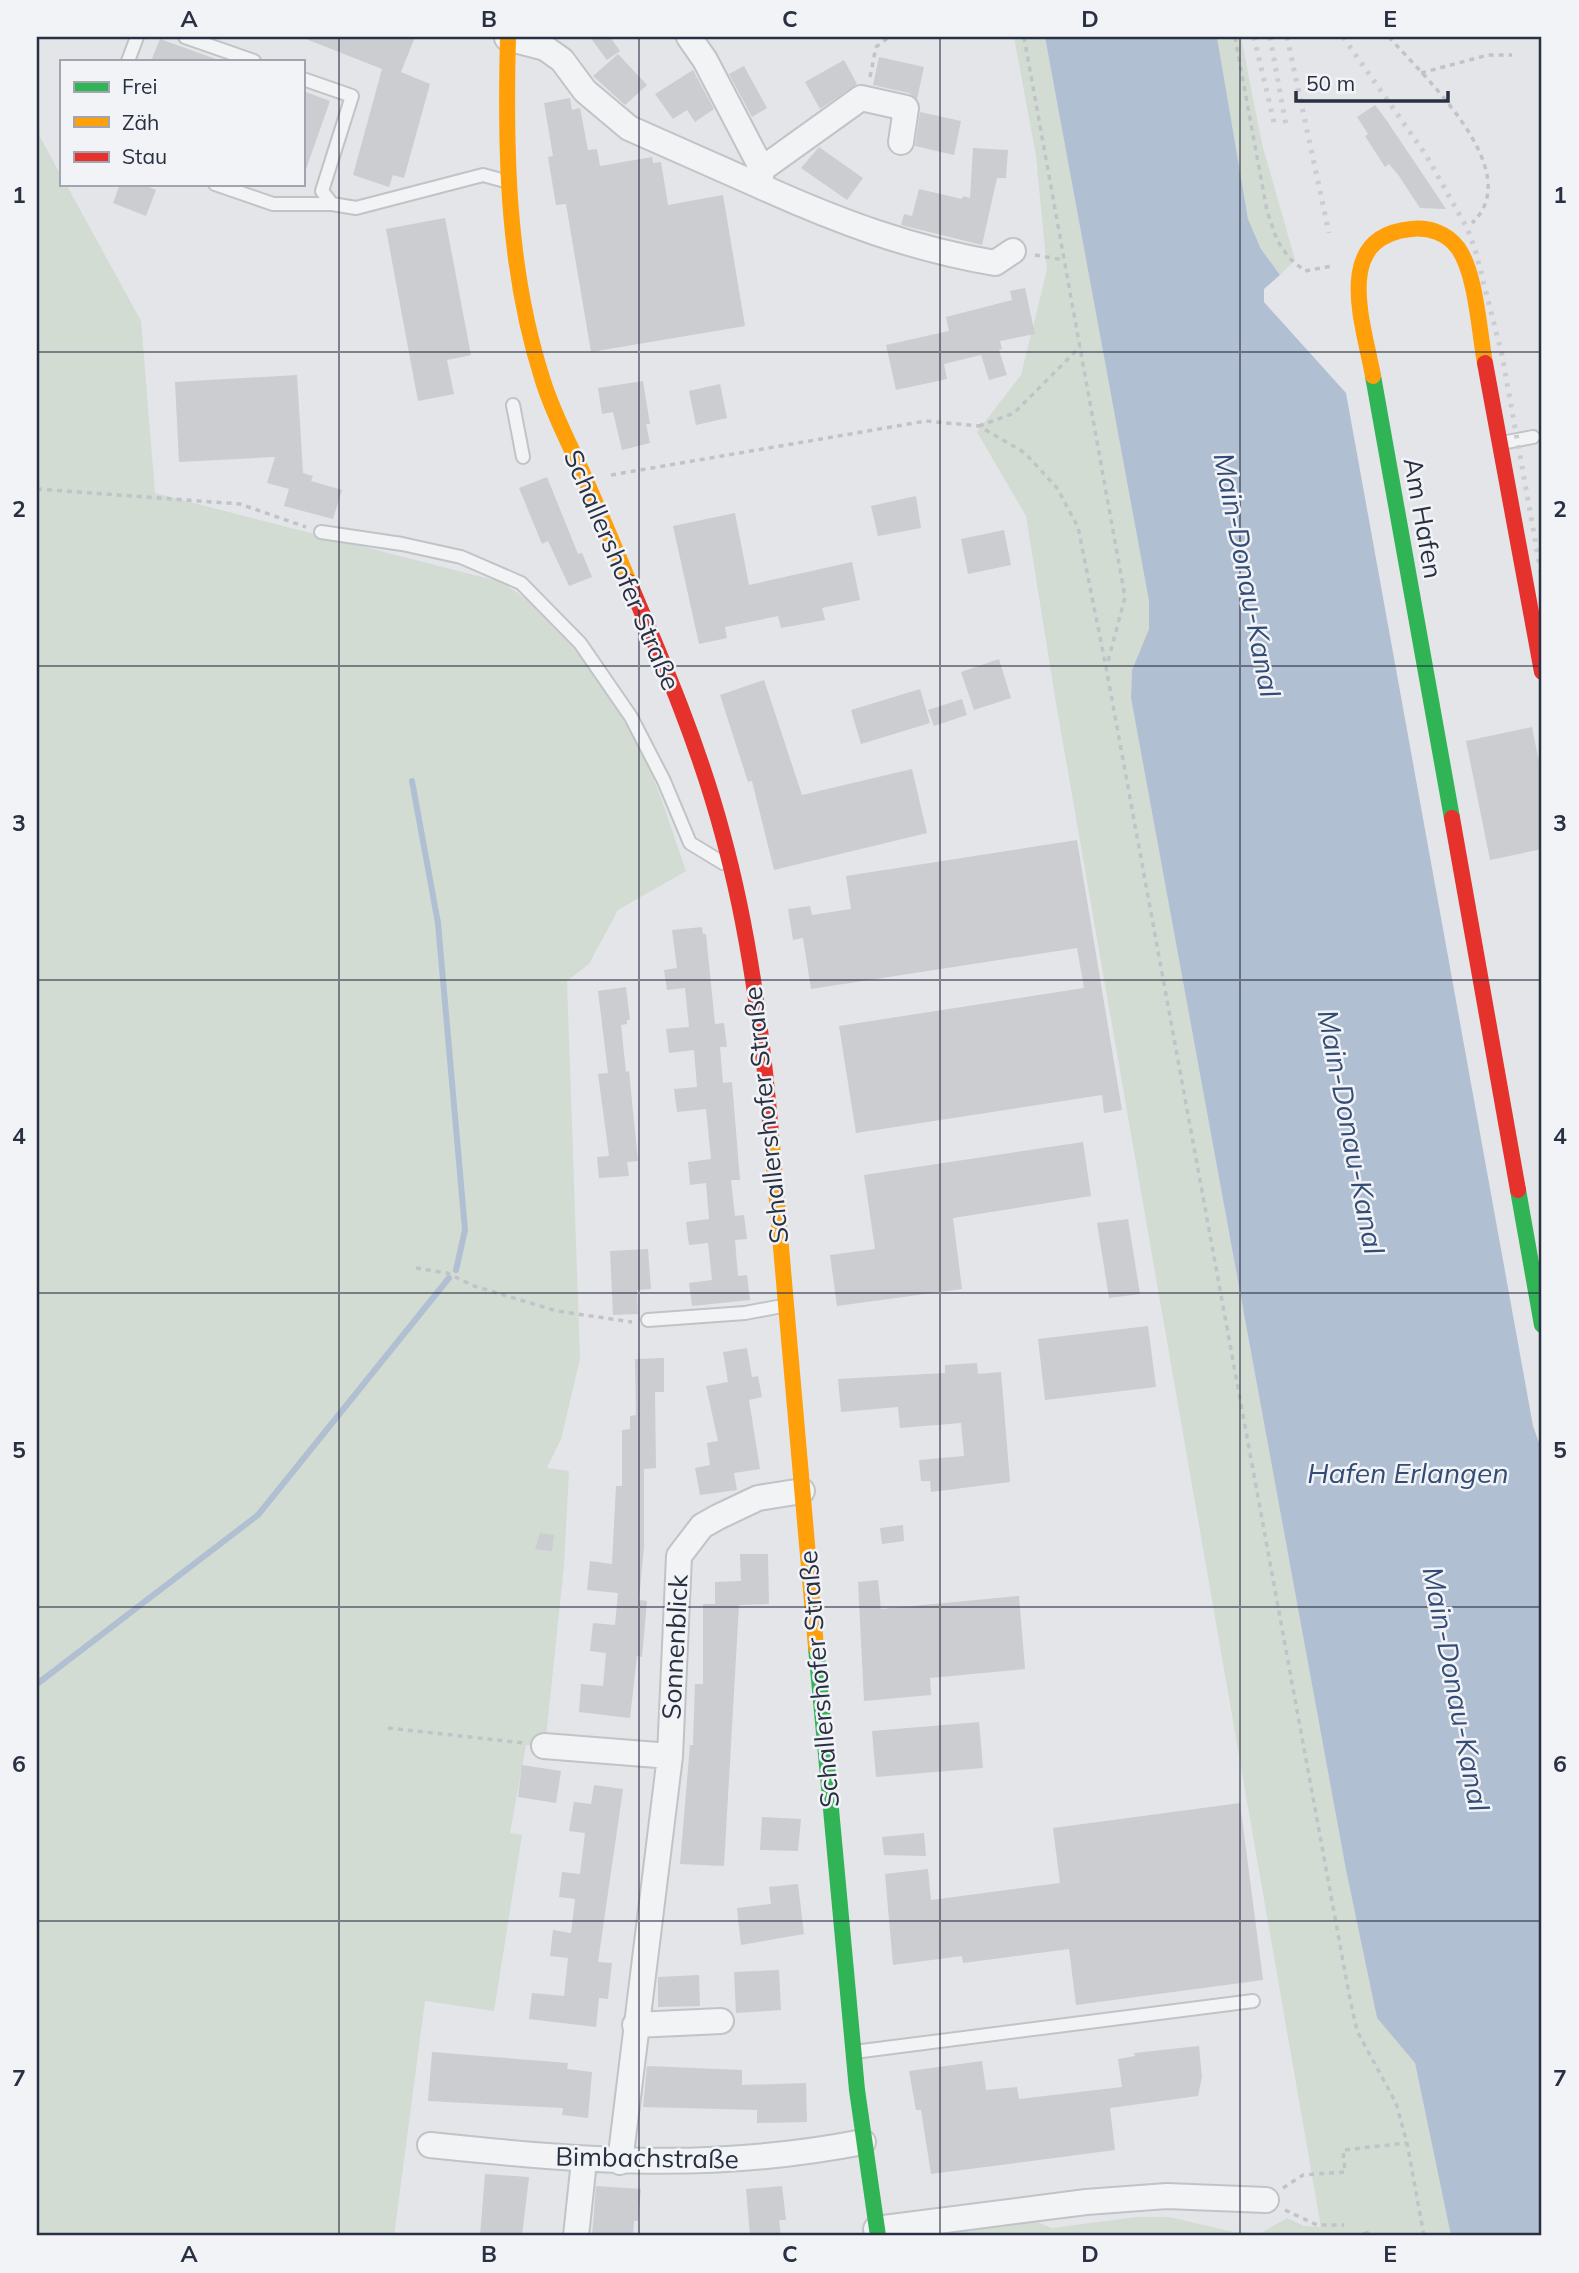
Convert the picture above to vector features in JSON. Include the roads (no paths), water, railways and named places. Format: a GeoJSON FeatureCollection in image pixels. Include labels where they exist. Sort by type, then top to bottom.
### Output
{"type":"FeatureCollection","features":[{"type":"Feature","properties":{"kind":"street"},"geometry":{"type":"LineString","coordinates":[[689,37],[705,60],[761,178]]}},
{"type":"Feature","properties":{"kind":"street"},"geometry":{"type":"LineString","coordinates":[[508,38],[545,48],[562,60],[585,91],[629,128],[761,178],[830,217],[915,247],[995,263],[1013,251]]}},
{"type":"Feature","properties":{"kind":"street","name":"Schallershofer Straße"},"geometry":{"type":"LineString","coordinates":[[508,38],[506,139],[509,182],[534,351],[552,406],[702,764],[732,869],[757,1013],[853,2052],[877,2232],[1086,2202],[1154,2197],[1266,2200]]}},
{"type":"Feature","properties":{"kind":"street"},"geometry":{"type":"LineString","coordinates":[[761,178],[861,98],[906,108],[901,142]]}},
{"type":"Feature","properties":{"kind":"street","name":"Am Hafen"},"geometry":{"type":"LineString","coordinates":[[1500,443],[1475,297],[1467,267],[1453,240],[1423,228],[1392,232],[1367,251],[1360,266],[1357,288],[1542,1325]]}},
{"type":"Feature","properties":{"kind":"street"},"geometry":{"type":"LineString","coordinates":[[1500,443],[1542,672]]}},
{"type":"Feature","properties":{"kind":"street","name":"Sonnenblick"},"geometry":{"type":"LineString","coordinates":[[620,2162],[670,1756],[679,1556],[702,1526],[718,1517],[758,1498],[802,1492]]}},
{"type":"Feature","properties":{"kind":"street","name":"Sonnenblick"},"geometry":{"type":"LineString","coordinates":[[544,1746],[670,1756]]}},
{"type":"Feature","properties":{"kind":"street"},"geometry":{"type":"LineString","coordinates":[[635,2025],[721,2021]]}},
{"type":"Feature","properties":{"kind":"street","name":"Bimbachstraße"},"geometry":{"type":"LineString","coordinates":[[430,2145],[584,2161],[620,2162],[747,2159],[863,2142]]}},
{"type":"Feature","properties":{"kind":"street"},"geometry":{"type":"LineString","coordinates":[[576,2236],[584,2161]]}},
{"type":"Feature","properties":{"kind":"lane"},"geometry":{"type":"LineString","coordinates":[[128,60],[137,37]]}},
{"type":"Feature","properties":{"kind":"lane"},"geometry":{"type":"LineString","coordinates":[[185,37],[251,60]]}},
{"type":"Feature","properties":{"kind":"lane"},"geometry":{"type":"LineString","coordinates":[[304,79],[352,96],[322,191],[332,204]]}},
{"type":"Feature","properties":{"kind":"lane"},"geometry":{"type":"LineString","coordinates":[[221,186],[273,204],[332,204],[356,208],[483,175],[509,182]]}},
{"type":"Feature","properties":{"kind":"lane"},"geometry":{"type":"LineString","coordinates":[[513,405],[523,457]]}},
{"type":"Feature","properties":{"kind":"lane"},"geometry":{"type":"LineString","coordinates":[[1500,443],[1539,435]]}},
{"type":"Feature","properties":{"kind":"lane"},"geometry":{"type":"LineString","coordinates":[[321,532],[402,544],[461,557],[521,583],[580,643],[631,717],[664,781],[690,843],[732,869]]}},
{"type":"Feature","properties":{"kind":"lane"},"geometry":{"type":"LineString","coordinates":[[1525,581],[1542,575]]}},
{"type":"Feature","properties":{"kind":"lane"},"geometry":{"type":"LineString","coordinates":[[648,1320],[745,1313],[785,1306]]}},
{"type":"Feature","properties":{"kind":"lane"},"geometry":{"type":"LineString","coordinates":[[853,2052],[1253,2001]]}},
{"type":"Feature","properties":{"kind":"water","name":"Hafen Erlangen"},"geometry":{"type":"Polygon","coordinates":[[[1045,37],[1217,37],[1248,219],[1261,249],[1280,275],[1264,289],[1264,302],[1346,393],[1533,1426],[1542,1451],[1542,2236],[1451,2236],[1415,2063],[1377,2018],[1346,1870],[1131,698],[1132,670],[1149,629],[1149,601],[1045,37]]]}},
{"type":"Feature","properties":{"kind":"waterway"},"geometry":{"type":"LineString","coordinates":[[412,781],[438,923],[465,1230],[456,1270]]}},
{"type":"Feature","properties":{"kind":"waterway"},"geometry":{"type":"LineString","coordinates":[[37,1684],[258,1515],[449,1278]]}},
{"type":"Feature","properties":{"kind":"waterway"},"geometry":{"type":"LineString","coordinates":[[1361,2236],[1367,2234]]}},
{"type":"Feature","properties":{"kind":"railway"},"geometry":{"type":"LineString","coordinates":[[1254,37],[1275,127]]}},
{"type":"Feature","properties":{"kind":"railway"},"geometry":{"type":"LineString","coordinates":[[1270,37],[1286,125]]}},
{"type":"Feature","properties":{"kind":"railway"},"geometry":{"type":"LineString","coordinates":[[1287,37],[1329,233]]}},
{"type":"Feature","properties":{"kind":"railway"},"geometry":{"type":"LineString","coordinates":[[1343,37],[1426,155],[1467,228],[1475,249],[1502,355],[1542,578]]}},
{"type":"Feature","properties":{"kind":"water label","name":"Main-Donau-Kanal"},"geometry":{"type":"Point","coordinates":[1247,575]}},
{"type":"Feature","properties":{"kind":"water label","name":"Main-Donau-Kanal"},"geometry":{"type":"Point","coordinates":[1351,1132]}},
{"type":"Feature","properties":{"kind":"water label","name":"Main-Donau-Kanal"},"geometry":{"type":"Point","coordinates":[1456,1689]}}]}
